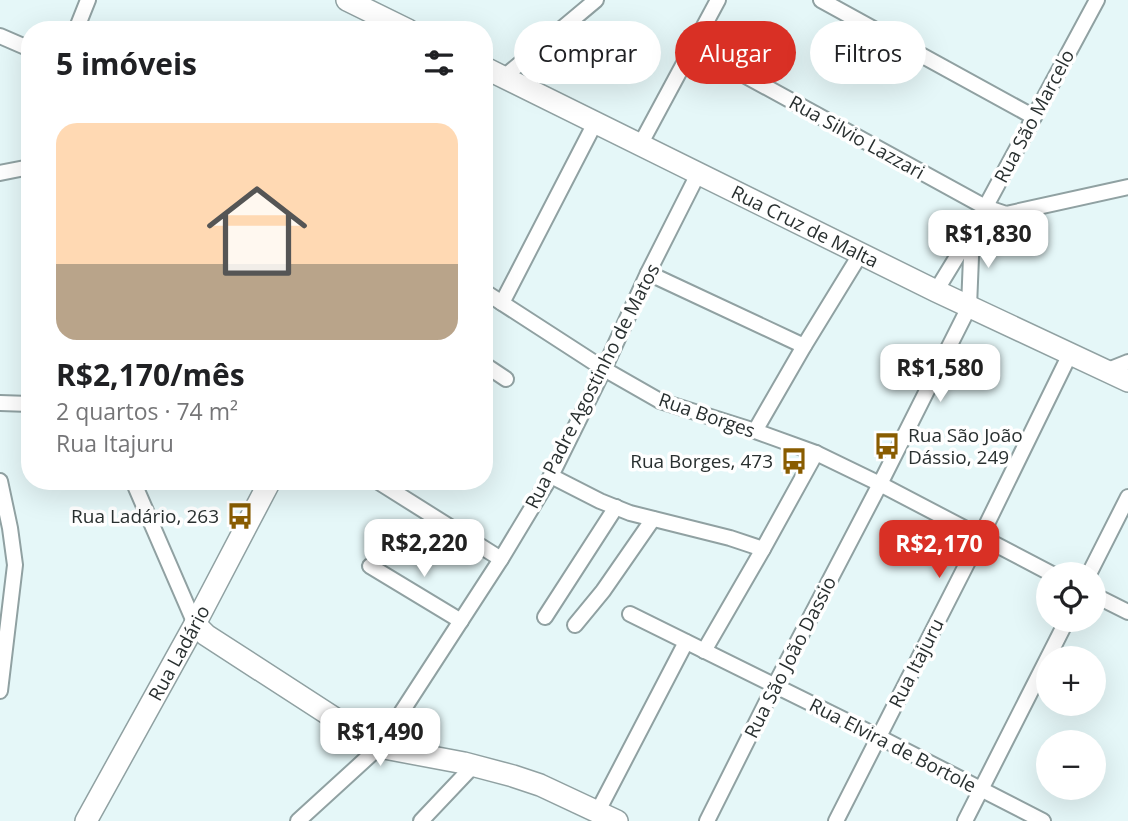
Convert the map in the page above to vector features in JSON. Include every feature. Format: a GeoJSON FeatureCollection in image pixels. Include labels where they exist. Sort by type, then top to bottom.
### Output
{"type":"FeatureCollection","features":[{"type":"Feature","properties":{"kind":"street"},"geometry":{"type":"LineString","coordinates":[[80,21],[88,0]]}},
{"type":"Feature","properties":{"kind":"street"},"geometry":{"type":"LineString","coordinates":[[347,0],[390,21]]}},
{"type":"Feature","properties":{"kind":"street"},"geometry":{"type":"LineString","coordinates":[[504,77],[596,0]]}},
{"type":"Feature","properties":{"kind":"street"},"geometry":{"type":"LineString","coordinates":[[707,21],[718,0]]}},
{"type":"Feature","properties":{"kind":"street"},"geometry":{"type":"LineString","coordinates":[[821,0],[842,5],[1034,117]]}},
{"type":"Feature","properties":{"kind":"street","name":"Rua São Marcelo"},"geometry":{"type":"LineString","coordinates":[[936,291],[972,232],[1097,0]]}},
{"type":"Feature","properties":{"kind":"street"},"geometry":{"type":"LineString","coordinates":[[0,36],[21,45]]}},
{"type":"Feature","properties":{"kind":"street","name":"Rua Cruz de Malta"},"geometry":{"type":"LineString","coordinates":[[493,72],[969,307],[1070,354],[1118,366],[1128,381]]}},
{"type":"Feature","properties":{"kind":"street"},"geometry":{"type":"LineString","coordinates":[[640,145],[675,80]]}},
{"type":"Feature","properties":{"kind":"street","name":"Rua Silvio Lazzari"},"geometry":{"type":"LineString","coordinates":[[761,84],[985,207]]}},
{"type":"Feature","properties":{"kind":"street"},"geometry":{"type":"LineString","coordinates":[[502,303],[595,122]]}},
{"type":"Feature","properties":{"kind":"street"},"geometry":{"type":"LineString","coordinates":[[0,173],[21,169]]}},
{"type":"Feature","properties":{"kind":"street","name":"Rua Padre Agostinho de Matos"},"geometry":{"type":"LineString","coordinates":[[298,821],[379,747],[501,559],[551,476],[698,174]]}},
{"type":"Feature","properties":{"kind":"street"},"geometry":{"type":"LineString","coordinates":[[985,207],[1006,214],[1128,187]]}},
{"type":"Feature","properties":{"kind":"street","name":"Rua São Marcelo"},"geometry":{"type":"LineString","coordinates":[[969,307],[972,232]]}},
{"type":"Feature","properties":{"kind":"street"},"geometry":{"type":"LineString","coordinates":[[755,431],[861,253]]}},
{"type":"Feature","properties":{"kind":"street"},"geometry":{"type":"LineString","coordinates":[[648,273],[804,346]]}},
{"type":"Feature","properties":{"kind":"street","name":"Rua Borges"},"geometry":{"type":"LineString","coordinates":[[493,297],[604,369],[660,401],[816,453],[1036,565]]}},
{"type":"Feature","properties":{"kind":"street","name":"Rua São João Dassio"},"geometry":{"type":"LineString","coordinates":[[707,821],[969,307]]}},
{"type":"Feature","properties":{"kind":"street","name":"Rua Itajuru"},"geometry":{"type":"LineString","coordinates":[[836,821],[1070,354]]}},
{"type":"Feature","properties":{"kind":"street"},"geometry":{"type":"LineString","coordinates":[[493,370],[506,379]]}},
{"type":"Feature","properties":{"kind":"street"},"geometry":{"type":"LineString","coordinates":[[0,403],[21,404]]}},
{"type":"Feature","properties":{"kind":"street"},"geometry":{"type":"LineString","coordinates":[[704,651],[816,453]]}},
{"type":"Feature","properties":{"kind":"street"},"geometry":{"type":"LineString","coordinates":[[551,476],[616,507],[764,549]]}},
{"type":"Feature","properties":{"kind":"street"},"geometry":{"type":"LineString","coordinates":[[0,481],[15,565],[0,691]]}},
{"type":"Feature","properties":{"kind":"street"},"geometry":{"type":"LineString","coordinates":[[137,490],[195,624],[206,635],[379,747],[474,765],[540,785],[608,816],[686,642]]}},
{"type":"Feature","properties":{"kind":"street","name":"Rua Ladário"},"geometry":{"type":"LineString","coordinates":[[86,821],[265,490]]}},
{"type":"Feature","properties":{"kind":"street"},"geometry":{"type":"LineString","coordinates":[[391,490],[501,559]]}},
{"type":"Feature","properties":{"kind":"street"},"geometry":{"type":"LineString","coordinates":[[1096,562],[1128,498]]}},
{"type":"Feature","properties":{"kind":"street"},"geometry":{"type":"LineString","coordinates":[[545,617],[616,507]]}},
{"type":"Feature","properties":{"kind":"street"},"geometry":{"type":"LineString","coordinates":[[575,625],[603,592],[653,519]]}},
{"type":"Feature","properties":{"kind":"street"},"geometry":{"type":"LineString","coordinates":[[370,566],[461,621]]}},
{"type":"Feature","properties":{"kind":"street"},"geometry":{"type":"LineString","coordinates":[[1106,601],[1128,612]]}},
{"type":"Feature","properties":{"kind":"street","name":"Rua Elvira de Bortole"},"geometry":{"type":"LineString","coordinates":[[629,614],[1042,821]]}},
{"type":"Feature","properties":{"kind":"street"},"geometry":{"type":"LineString","coordinates":[[965,821],[1061,632]]}},
{"type":"Feature","properties":{"kind":"street"},"geometry":{"type":"LineString","coordinates":[[421,821],[474,765]]}},
{"type":"Feature","properties":{"kind":"place","name":"Rua São João Dássio, 249"},"geometry":{"type":"Point","coordinates":[887,446]}},
{"type":"Feature","properties":{"kind":"place","name":"Rua Borges, 473"},"geometry":{"type":"Point","coordinates":[794,461]}},
{"type":"Feature","properties":{"kind":"place","name":"Rua Ladário, 263"},"geometry":{"type":"Point","coordinates":[240,516]}}]}
